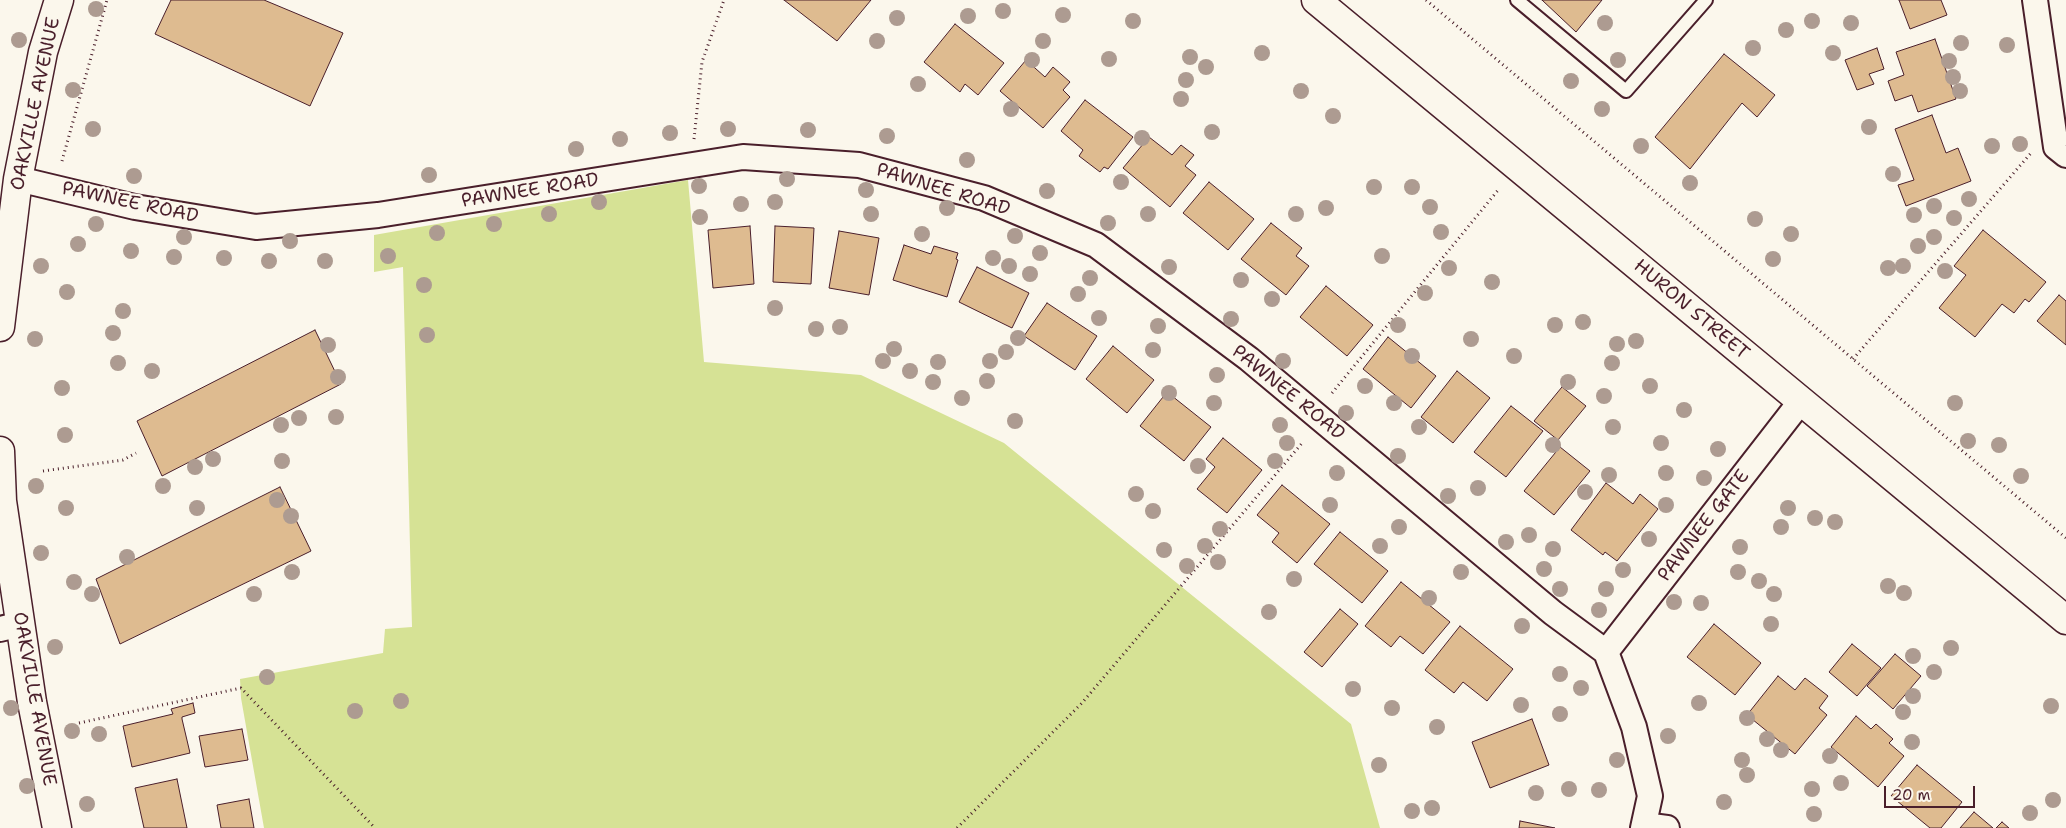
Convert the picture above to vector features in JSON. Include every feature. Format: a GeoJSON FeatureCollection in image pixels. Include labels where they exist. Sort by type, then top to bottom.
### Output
{"type":"FeatureCollection","features":[{"type":"Feature","properties":{"kind":"main road","name":"OAKVILLE AVENUE"},"geometry":{"type":"LineString","coordinates":[[0,327],[5,244],[43,52],[58,0]]}},
{"type":"Feature","properties":{"kind":"main road","name":"HURON STREET"},"geometry":{"type":"LineString","coordinates":[[1316,0],[2066,620]]}},
{"type":"Feature","properties":{"kind":"main road","name":"OAKVILLE AVENUE"},"geometry":{"type":"LineString","coordinates":[[0,451],[10,626],[32,702],[57,828]]}},
{"type":"Feature","properties":{"kind":"street"},"geometry":{"type":"LineString","coordinates":[[2035,0],[2056,147],[2066,155]]}},
{"type":"Feature","properties":{"kind":"street","name":"PAWNEE ROAD"},"geometry":{"type":"LineString","coordinates":[[18,179],[135,207],[256,227],[378,215],[742,157],[860,165],[984,198],[1096,245],[1249,359],[1553,613],[1606,652]]}},
{"type":"Feature","properties":{"kind":"street","name":"PAWNEE GATE"},"geometry":{"type":"LineString","coordinates":[[1606,652],[1801,401]]}},
{"type":"Feature","properties":{"kind":"street"},"geometry":{"type":"LineString","coordinates":[[1606,652],[1634,727],[1650,796],[1651,827]]}},
{"type":"Feature","properties":{"kind":"lane"},"geometry":{"type":"LineString","coordinates":[[1518,0],[1626,92],[1706,0]]}},
{"type":"Feature","properties":{"kind":"path"},"geometry":{"type":"LineString","coordinates":[[61,166],[107,0]]}},
{"type":"Feature","properties":{"kind":"path"},"geometry":{"type":"LineString","coordinates":[[694,139],[702,62],[724,0]]}},
{"type":"Feature","properties":{"kind":"path"},"geometry":{"type":"LineString","coordinates":[[1426,0],[2066,538]]}},
{"type":"Feature","properties":{"kind":"path"},"geometry":{"type":"LineString","coordinates":[[1853,359],[2035,149]]}},
{"type":"Feature","properties":{"kind":"path"},"geometry":{"type":"LineString","coordinates":[[1328,398],[1501,186]]}},
{"type":"Feature","properties":{"kind":"path"},"geometry":{"type":"LineString","coordinates":[[957,828],[1082,703],[1304,442]]}},
{"type":"Feature","properties":{"kind":"path"},"geometry":{"type":"LineString","coordinates":[[43,471],[123,460],[136,453]]}},
{"type":"Feature","properties":{"kind":"path"},"geometry":{"type":"LineString","coordinates":[[79,723],[241,688],[374,828]]}},
{"type":"Feature","properties":{"kind":"green space"},"geometry":{"type":"Polygon","coordinates":[[[688,180],[704,362],[861,375],[1004,443],[1351,724],[1380,828],[264,828],[241,698],[240,679],[383,653],[385,629],[412,627],[403,267],[374,272],[374,235],[688,180]]]}},
{"type":"Feature","properties":{"kind":"building"},"geometry":{"type":"Polygon","coordinates":[[[171,0],[264,0],[343,33],[310,106],[155,34],[171,0]]]}},
{"type":"Feature","properties":{"kind":"building"},"geometry":{"type":"Polygon","coordinates":[[[784,0],[871,0],[837,41],[784,0]]]}},
{"type":"Feature","properties":{"kind":"building"},"geometry":{"type":"Polygon","coordinates":[[[1542,0],[1602,0],[1576,32],[1542,0]]]}},
{"type":"Feature","properties":{"kind":"building"},"geometry":{"type":"Polygon","coordinates":[[[1899,0],[1941,0],[1947,15],[1910,29],[1899,0]]]}},
{"type":"Feature","properties":{"kind":"building"},"geometry":{"type":"Polygon","coordinates":[[[955,24],[1004,63],[978,95],[965,84],[960,92],[924,62],[955,24]]]}},
{"type":"Feature","properties":{"kind":"building"},"geometry":{"type":"Polygon","coordinates":[[[1935,39],[1956,99],[1918,112],[1912,95],[1895,101],[1888,81],[1904,75],[1896,52],[1935,39]]]}},
{"type":"Feature","properties":{"kind":"building"},"geometry":{"type":"Polygon","coordinates":[[[1877,48],[1884,69],[1869,74],[1874,84],[1857,90],[1845,60],[1877,48]]]}},
{"type":"Feature","properties":{"kind":"building"},"geometry":{"type":"Polygon","coordinates":[[[1724,54],[1775,95],[1757,117],[1742,103],[1690,169],[1655,137],[1724,54]]]}},
{"type":"Feature","properties":{"kind":"building"},"geometry":{"type":"Polygon","coordinates":[[[1026,60],[1045,77],[1053,67],[1070,82],[1063,90],[1070,97],[1043,128],[1000,91],[1026,60]]]}},
{"type":"Feature","properties":{"kind":"building"},"geometry":{"type":"Polygon","coordinates":[[[1085,100],[1133,137],[1108,169],[1104,167],[1100,172],[1079,156],[1083,150],[1061,131],[1085,100]]]}},
{"type":"Feature","properties":{"kind":"building"},"geometry":{"type":"Polygon","coordinates":[[[1932,115],[1946,153],[1958,148],[1971,181],[1906,206],[1898,185],[1914,180],[1895,129],[1932,115]]]}},
{"type":"Feature","properties":{"kind":"building"},"geometry":{"type":"Polygon","coordinates":[[[1149,137],[1172,155],[1181,145],[1194,155],[1185,166],[1196,175],[1170,207],[1123,168],[1149,137]]]}},
{"type":"Feature","properties":{"kind":"building"},"geometry":{"type":"Polygon","coordinates":[[[1209,182],[1254,219],[1228,250],[1183,213],[1209,182]]]}},
{"type":"Feature","properties":{"kind":"building"},"geometry":{"type":"Polygon","coordinates":[[[1271,223],[1302,248],[1296,256],[1309,266],[1286,295],[1241,259],[1271,223]]]}},
{"type":"Feature","properties":{"kind":"building"},"geometry":{"type":"Polygon","coordinates":[[[750,226],[754,284],[713,288],[708,230],[750,226]]]}},
{"type":"Feature","properties":{"kind":"building"},"geometry":{"type":"Polygon","coordinates":[[[775,226],[814,228],[811,284],[773,282],[775,226]]]}},
{"type":"Feature","properties":{"kind":"building"},"geometry":{"type":"Polygon","coordinates":[[[1983,230],[2046,282],[2029,302],[2025,299],[2014,313],[2002,304],[1975,337],[1939,308],[1966,275],[1954,266],[1983,230]]]}},
{"type":"Feature","properties":{"kind":"building"},"geometry":{"type":"Polygon","coordinates":[[[839,231],[879,238],[869,295],[829,288],[839,231]]]}},
{"type":"Feature","properties":{"kind":"building"},"geometry":{"type":"Polygon","coordinates":[[[904,245],[931,254],[934,246],[958,253],[956,259],[958,260],[947,297],[893,280],[904,245]]]}},
{"type":"Feature","properties":{"kind":"building"},"geometry":{"type":"Polygon","coordinates":[[[977,267],[1029,293],[1012,328],[959,302],[977,267]]]}},
{"type":"Feature","properties":{"kind":"building"},"geometry":{"type":"Polygon","coordinates":[[[1326,286],[1373,325],[1347,356],[1300,317],[1326,286]]]}},
{"type":"Feature","properties":{"kind":"building"},"geometry":{"type":"Polygon","coordinates":[[[2059,295],[2066,301],[2066,345],[2037,321],[2059,295]]]}},
{"type":"Feature","properties":{"kind":"building"},"geometry":{"type":"Polygon","coordinates":[[[1047,303],[1097,336],[1075,370],[1024,336],[1047,303]]]}},
{"type":"Feature","properties":{"kind":"building"},"geometry":{"type":"Polygon","coordinates":[[[315,330],[341,384],[162,476],[137,421],[315,330]]]}},
{"type":"Feature","properties":{"kind":"building"},"geometry":{"type":"Polygon","coordinates":[[[1388,337],[1436,376],[1411,408],[1363,369],[1388,337]]]}},
{"type":"Feature","properties":{"kind":"building"},"geometry":{"type":"Polygon","coordinates":[[[1113,346],[1154,380],[1127,413],[1086,379],[1113,346]]]}},
{"type":"Feature","properties":{"kind":"building"},"geometry":{"type":"Polygon","coordinates":[[[1457,371],[1490,398],[1453,443],[1421,417],[1457,371]]]}},
{"type":"Feature","properties":{"kind":"building"},"geometry":{"type":"Polygon","coordinates":[[[1562,387],[1586,406],[1558,440],[1534,421],[1562,387]]]}},
{"type":"Feature","properties":{"kind":"building"},"geometry":{"type":"Polygon","coordinates":[[[1167,392],[1211,427],[1184,461],[1140,426],[1167,392]]]}},
{"type":"Feature","properties":{"kind":"building"},"geometry":{"type":"Polygon","coordinates":[[[1511,406],[1543,431],[1506,477],[1474,452],[1511,406]]]}},
{"type":"Feature","properties":{"kind":"building"},"geometry":{"type":"Polygon","coordinates":[[[1223,438],[1262,470],[1227,513],[1197,489],[1215,467],[1206,459],[1223,438]]]}},
{"type":"Feature","properties":{"kind":"building"},"geometry":{"type":"Polygon","coordinates":[[[1560,447],[1590,471],[1554,515],[1524,491],[1560,447]]]}},
{"type":"Feature","properties":{"kind":"building"},"geometry":{"type":"Polygon","coordinates":[[[1606,483],[1633,504],[1640,494],[1658,509],[1617,561],[1605,552],[1603,555],[1571,530],[1606,483]]]}},
{"type":"Feature","properties":{"kind":"building"},"geometry":{"type":"Polygon","coordinates":[[[1282,485],[1330,524],[1297,563],[1272,542],[1279,533],[1257,515],[1282,485]]]}},
{"type":"Feature","properties":{"kind":"building"},"geometry":{"type":"Polygon","coordinates":[[[280,487],[311,551],[120,644],[96,579],[280,487]]]}},
{"type":"Feature","properties":{"kind":"building"},"geometry":{"type":"Polygon","coordinates":[[[1340,532],[1388,571],[1362,603],[1314,564],[1340,532]]]}},
{"type":"Feature","properties":{"kind":"building"},"geometry":{"type":"Polygon","coordinates":[[[1401,582],[1450,622],[1423,654],[1400,636],[1391,647],[1365,626],[1401,582]]]}},
{"type":"Feature","properties":{"kind":"building"},"geometry":{"type":"Polygon","coordinates":[[[1340,609],[1358,624],[1322,667],[1304,652],[1340,609]]]}},
{"type":"Feature","properties":{"kind":"building"},"geometry":{"type":"Polygon","coordinates":[[[1714,624],[1761,663],[1735,695],[1687,657],[1714,624]]]}},
{"type":"Feature","properties":{"kind":"building"},"geometry":{"type":"Polygon","coordinates":[[[1460,626],[1513,669],[1487,701],[1463,682],[1454,693],[1425,670],[1460,626]]]}},
{"type":"Feature","properties":{"kind":"building"},"geometry":{"type":"Polygon","coordinates":[[[1852,644],[1881,668],[1857,696],[1829,672],[1852,644]]]}},
{"type":"Feature","properties":{"kind":"building"},"geometry":{"type":"Polygon","coordinates":[[[1895,654],[1921,676],[1893,709],[1867,686],[1895,654]]]}},
{"type":"Feature","properties":{"kind":"building"},"geometry":{"type":"Polygon","coordinates":[[[1778,676],[1795,690],[1805,678],[1828,696],[1819,708],[1827,715],[1795,754],[1747,715],[1778,676]]]}},
{"type":"Feature","properties":{"kind":"building"},"geometry":{"type":"Polygon","coordinates":[[[193,703],[195,713],[182,717],[190,753],[132,767],[123,726],[173,714],[171,709],[193,703]]]}},
{"type":"Feature","properties":{"kind":"building"},"geometry":{"type":"Polygon","coordinates":[[[1856,716],[1871,729],[1876,724],[1893,739],[1889,743],[1904,756],[1878,787],[1831,747],[1856,716]]]}},
{"type":"Feature","properties":{"kind":"building"},"geometry":{"type":"Polygon","coordinates":[[[1532,719],[1549,765],[1490,788],[1472,742],[1532,719]]]}},
{"type":"Feature","properties":{"kind":"building"},"geometry":{"type":"Polygon","coordinates":[[[242,729],[248,760],[205,767],[199,736],[242,729]]]}},
{"type":"Feature","properties":{"kind":"building"},"geometry":{"type":"Polygon","coordinates":[[[1917,765],[1962,802],[1941,828],[1930,828],[1891,796],[1917,765]]]}},
{"type":"Feature","properties":{"kind":"building"},"geometry":{"type":"Polygon","coordinates":[[[177,779],[187,828],[144,828],[135,788],[177,779]]]}},
{"type":"Feature","properties":{"kind":"building"},"geometry":{"type":"Polygon","coordinates":[[[249,799],[254,828],[221,828],[217,805],[249,799]]]}},
{"type":"Feature","properties":{"kind":"building"},"geometry":{"type":"Polygon","coordinates":[[[1974,812],[1993,828],[1960,828],[1974,812]]]}},
{"type":"Feature","properties":{"kind":"building"},"geometry":{"type":"Polygon","coordinates":[[[1520,821],[1555,828],[1519,828],[1520,821]]]}},
{"type":"Feature","properties":{"kind":"building"},"geometry":{"type":"Polygon","coordinates":[[[2002,822],[2009,828],[1996,828],[2002,822]]]}}]}
